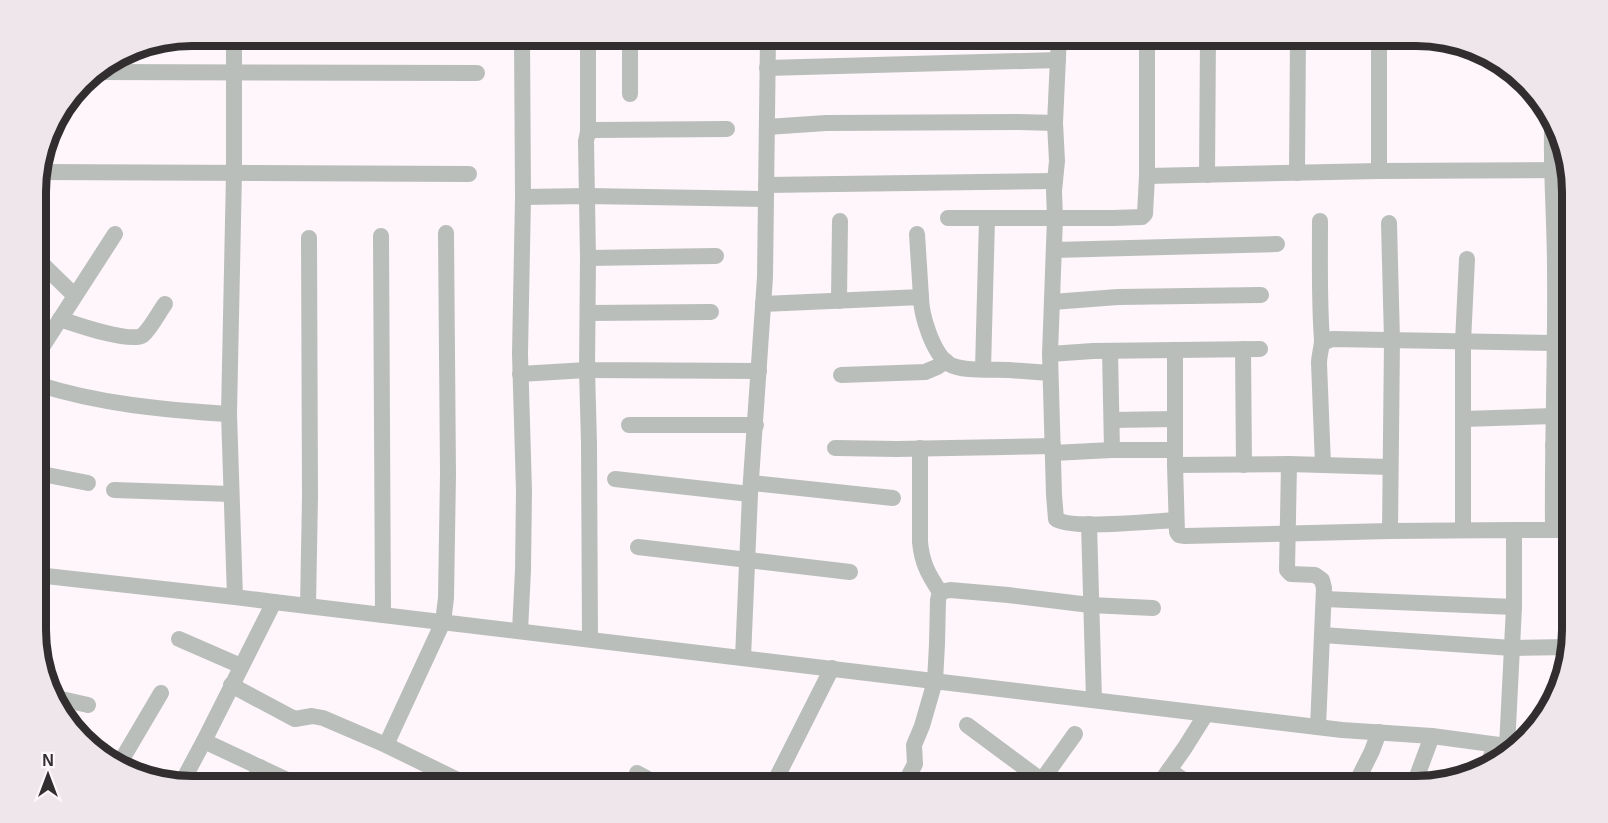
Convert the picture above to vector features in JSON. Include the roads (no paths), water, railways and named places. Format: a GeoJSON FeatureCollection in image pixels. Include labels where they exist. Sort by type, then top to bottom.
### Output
{"type":"FeatureCollection","features":[{"type":"Feature","properties":{"kind":"street"},"geometry":{"type":"LineString","coordinates":[[234,46],[229,414],[235,597]]}},
{"type":"Feature","properties":{"kind":"street"},"geometry":{"type":"LineString","coordinates":[[520,631],[524,491],[520,374],[523,197],[522,46]]}},
{"type":"Feature","properties":{"kind":"street"},"geometry":{"type":"LineString","coordinates":[[588,46],[588,132],[586,141],[590,639]]}},
{"type":"Feature","properties":{"kind":"street"},"geometry":{"type":"LineString","coordinates":[[630,46],[630,94]]}},
{"type":"Feature","properties":{"kind":"street"},"geometry":{"type":"LineString","coordinates":[[743,658],[751,489],[766,267],[768,46]]}},
{"type":"Feature","properties":{"kind":"street"},"geometry":{"type":"LineString","coordinates":[[1059,46],[1050,354],[1056,519],[1068,524],[1176,520]]}},
{"type":"Feature","properties":{"kind":"street"},"geometry":{"type":"LineString","coordinates":[[948,218],[1142,217],[1145,214],[1147,176],[1147,46]]}},
{"type":"Feature","properties":{"kind":"street"},"geometry":{"type":"LineString","coordinates":[[1207,175],[1208,46]]}},
{"type":"Feature","properties":{"kind":"street"},"geometry":{"type":"LineString","coordinates":[[1297,173],[1298,46]]}},
{"type":"Feature","properties":{"kind":"street"},"geometry":{"type":"LineString","coordinates":[[1379,46],[1379,171]]}},
{"type":"Feature","properties":{"kind":"street"},"geometry":{"type":"LineString","coordinates":[[767,68],[1058,60]]}},
{"type":"Feature","properties":{"kind":"street"},"geometry":{"type":"LineString","coordinates":[[110,72],[477,73]]}},
{"type":"Feature","properties":{"kind":"street"},"geometry":{"type":"LineString","coordinates":[[767,127],[837,123],[1055,123]]}},
{"type":"Feature","properties":{"kind":"street"},"geometry":{"type":"LineString","coordinates":[[588,132],[595,130],[727,129]]}},
{"type":"Feature","properties":{"kind":"street"},"geometry":{"type":"LineString","coordinates":[[1552,141],[1555,343],[1562,365]]}},
{"type":"Feature","properties":{"kind":"street"},"geometry":{"type":"LineString","coordinates":[[1147,176],[1560,170]]}},
{"type":"Feature","properties":{"kind":"street"},"geometry":{"type":"LineString","coordinates":[[48,172],[469,174]]}},
{"type":"Feature","properties":{"kind":"street"},"geometry":{"type":"LineString","coordinates":[[523,197],[766,192],[1055,181]]}},
{"type":"Feature","properties":{"kind":"street"},"geometry":{"type":"LineString","coordinates":[[983,369],[987,219]]}},
{"type":"Feature","properties":{"kind":"street"},"geometry":{"type":"LineString","coordinates":[[839,301],[840,221]]}},
{"type":"Feature","properties":{"kind":"street"},"geometry":{"type":"LineString","coordinates":[[1320,221],[1319,309],[1322,343],[1319,363],[1323,465]]}},
{"type":"Feature","properties":{"kind":"street"},"geometry":{"type":"LineString","coordinates":[[1389,223],[1392,340],[1390,531]]}},
{"type":"Feature","properties":{"kind":"street"},"geometry":{"type":"LineString","coordinates":[[386,746],[443,622],[446,598],[448,474],[446,233]]}},
{"type":"Feature","properties":{"kind":"street"},"geometry":{"type":"LineString","coordinates":[[47,338],[115,234]]}},
{"type":"Feature","properties":{"kind":"street"},"geometry":{"type":"LineString","coordinates":[[917,234],[921,310],[924,322],[938,351],[946,361],[956,367],[1050,373]]}},
{"type":"Feature","properties":{"kind":"street"},"geometry":{"type":"LineString","coordinates":[[381,236],[383,615]]}},
{"type":"Feature","properties":{"kind":"street"},"geometry":{"type":"LineString","coordinates":[[308,606],[309,238]]}},
{"type":"Feature","properties":{"kind":"street"},"geometry":{"type":"LineString","coordinates":[[1054,250],[1276,244]]}},
{"type":"Feature","properties":{"kind":"street"},"geometry":{"type":"LineString","coordinates":[[588,258],[716,256]]}},
{"type":"Feature","properties":{"kind":"street"},"geometry":{"type":"LineString","coordinates":[[1463,530],[1463,342],[1467,259]]}},
{"type":"Feature","properties":{"kind":"street"},"geometry":{"type":"LineString","coordinates":[[47,269],[74,295]]}},
{"type":"Feature","properties":{"kind":"street"},"geometry":{"type":"LineString","coordinates":[[1052,302],[1118,297],[1260,295]]}},
{"type":"Feature","properties":{"kind":"street"},"geometry":{"type":"LineString","coordinates":[[763,303],[921,297]]}},
{"type":"Feature","properties":{"kind":"street"},"geometry":{"type":"LineString","coordinates":[[60,319],[96,330],[136,338],[143,334],[165,303]]}},
{"type":"Feature","properties":{"kind":"street"},"geometry":{"type":"LineString","coordinates":[[588,313],[711,312]]}},
{"type":"Feature","properties":{"kind":"street"},"geometry":{"type":"LineString","coordinates":[[1322,343],[1332,339],[1555,343]]}},
{"type":"Feature","properties":{"kind":"street"},"geometry":{"type":"LineString","coordinates":[[1243,349],[1244,465]]}},
{"type":"Feature","properties":{"kind":"street"},"geometry":{"type":"LineString","coordinates":[[1050,354],[1260,349]]}},
{"type":"Feature","properties":{"kind":"street"},"geometry":{"type":"LineString","coordinates":[[1175,350],[1176,520],[1179,535],[1562,530]]}},
{"type":"Feature","properties":{"kind":"street"},"geometry":{"type":"LineString","coordinates":[[1110,351],[1112,450]]}},
{"type":"Feature","properties":{"kind":"street"},"geometry":{"type":"LineString","coordinates":[[841,375],[925,372],[946,361]]}},
{"type":"Feature","properties":{"kind":"street"},"geometry":{"type":"LineString","coordinates":[[520,374],[587,370],[759,371]]}},
{"type":"Feature","properties":{"kind":"street"},"geometry":{"type":"LineString","coordinates":[[1553,530],[1553,416],[1562,373]]}},
{"type":"Feature","properties":{"kind":"street"},"geometry":{"type":"LineString","coordinates":[[47,387],[123,405],[229,414]]}},
{"type":"Feature","properties":{"kind":"street"},"geometry":{"type":"LineString","coordinates":[[1463,419],[1553,416]]}},
{"type":"Feature","properties":{"kind":"street"},"geometry":{"type":"LineString","coordinates":[[1112,420],[1175,419]]}},
{"type":"Feature","properties":{"kind":"street"},"geometry":{"type":"LineString","coordinates":[[629,425],[756,425]]}},
{"type":"Feature","properties":{"kind":"street"},"geometry":{"type":"LineString","coordinates":[[1552,446],[1562,446]]}},
{"type":"Feature","properties":{"kind":"street"},"geometry":{"type":"LineString","coordinates":[[835,448],[1112,450],[1244,465],[1389,467]]}},
{"type":"Feature","properties":{"kind":"street"},"geometry":{"type":"LineString","coordinates":[[909,776],[915,764],[914,745],[935,681],[940,592],[924,565],[921,554],[920,448]]}},
{"type":"Feature","properties":{"kind":"street"},"geometry":{"type":"LineString","coordinates":[[1289,464],[1287,570],[1295,575],[1316,575],[1321,578],[1323,584],[1318,727]]}},
{"type":"Feature","properties":{"kind":"street"},"geometry":{"type":"LineString","coordinates":[[46,475],[88,483]]}},
{"type":"Feature","properties":{"kind":"street"},"geometry":{"type":"LineString","coordinates":[[615,479],[893,498]]}},
{"type":"Feature","properties":{"kind":"street"},"geometry":{"type":"LineString","coordinates":[[114,490],[231,494]]}},
{"type":"Feature","properties":{"kind":"street"},"geometry":{"type":"LineString","coordinates":[[1089,524],[1094,700]]}},
{"type":"Feature","properties":{"kind":"street"},"geometry":{"type":"LineString","coordinates":[[1505,746],[1514,607],[1514,530]]}},
{"type":"Feature","properties":{"kind":"street"},"geometry":{"type":"LineString","coordinates":[[638,547],[850,572]]}},
{"type":"Feature","properties":{"kind":"street"},"geometry":{"type":"LineString","coordinates":[[46,576],[1318,727],[1432,736],[1504,747]]}},
{"type":"Feature","properties":{"kind":"street"},"geometry":{"type":"LineString","coordinates":[[940,592],[950,590],[1090,605],[1153,608]]}},
{"type":"Feature","properties":{"kind":"street"},"geometry":{"type":"LineString","coordinates":[[1324,598],[1514,607]]}},
{"type":"Feature","properties":{"kind":"street"},"geometry":{"type":"LineString","coordinates":[[185,776],[274,603]]}},
{"type":"Feature","properties":{"kind":"street"},"geometry":{"type":"LineString","coordinates":[[1322,635],[1512,648],[1560,646]]}},
{"type":"Feature","properties":{"kind":"street"},"geometry":{"type":"LineString","coordinates":[[179,639],[241,666]]}},
{"type":"Feature","properties":{"kind":"street"},"geometry":{"type":"LineString","coordinates":[[778,776],[832,668]]}},
{"type":"Feature","properties":{"kind":"street"},"geometry":{"type":"LineString","coordinates":[[231,685],[295,719],[312,716],[323,718],[449,776]]}},
{"type":"Feature","properties":{"kind":"street"},"geometry":{"type":"LineString","coordinates":[[123,758],[161,693]]}},
{"type":"Feature","properties":{"kind":"street"},"geometry":{"type":"LineString","coordinates":[[64,700],[88,705]]}},
{"type":"Feature","properties":{"kind":"street"},"geometry":{"type":"LineString","coordinates":[[1165,776],[1206,714]]}},
{"type":"Feature","properties":{"kind":"street"},"geometry":{"type":"LineString","coordinates":[[967,725],[1030,776]]}},
{"type":"Feature","properties":{"kind":"street"},"geometry":{"type":"LineString","coordinates":[[1360,776],[1379,732]]}},
{"type":"Feature","properties":{"kind":"street"},"geometry":{"type":"LineString","coordinates":[[1044,776],[1075,734]]}},
{"type":"Feature","properties":{"kind":"street"},"geometry":{"type":"LineString","coordinates":[[1417,776],[1432,736]]}},
{"type":"Feature","properties":{"kind":"street"},"geometry":{"type":"LineString","coordinates":[[204,741],[279,776]]}},
{"type":"Feature","properties":{"kind":"street"},"geometry":{"type":"LineString","coordinates":[[256,776],[260,767]]}},
{"type":"Feature","properties":{"kind":"street"},"geometry":{"type":"LineString","coordinates":[[1169,770],[1178,776]]}},
{"type":"Feature","properties":{"kind":"street"},"geometry":{"type":"LineString","coordinates":[[637,774],[641,776]]}}]}
